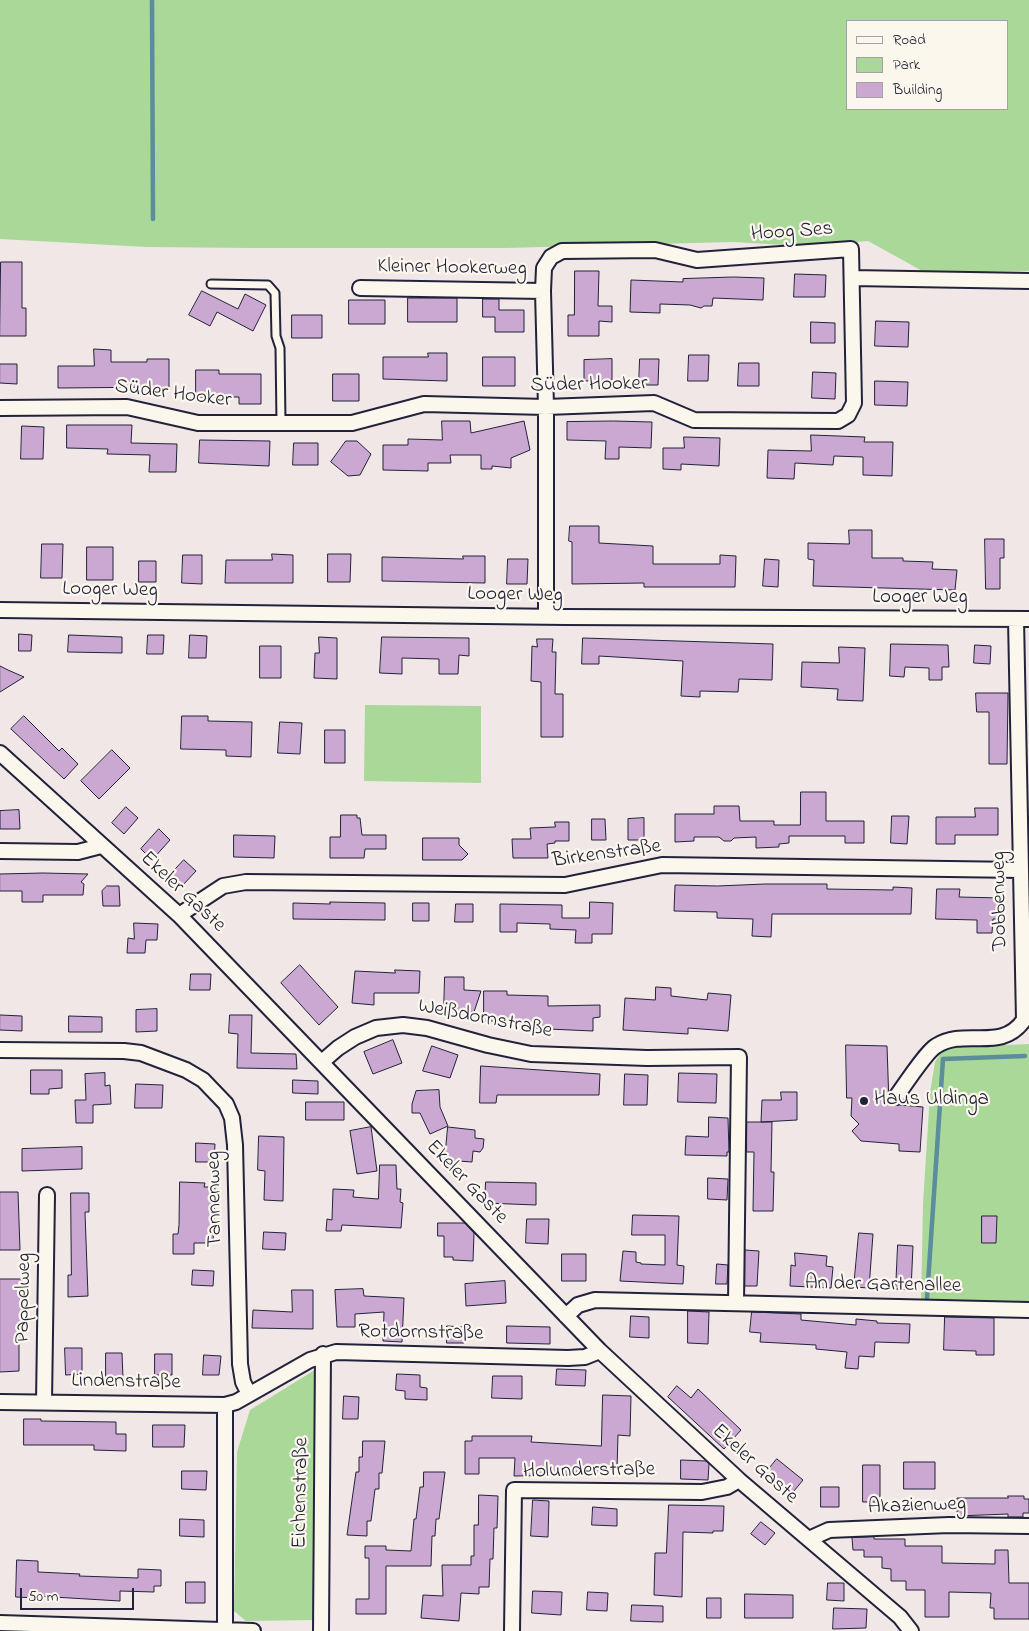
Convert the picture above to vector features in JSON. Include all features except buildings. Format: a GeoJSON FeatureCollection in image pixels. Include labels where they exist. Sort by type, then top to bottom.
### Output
{"type":"FeatureCollection","features":[{"type":"Feature","properties":{"kind":"street","name":"Hoog Ses"},"geometry":{"type":"LineString","coordinates":[[562,251],[655,250],[697,260],[850,249],[852,278]]}},
{"type":"Feature","properties":{"kind":"street","name":"Kleiner Hookerweg"},"geometry":{"type":"LineString","coordinates":[[546,616],[544,268],[550,257],[562,251]]}},
{"type":"Feature","properties":{"kind":"street"},"geometry":{"type":"LineString","coordinates":[[852,278],[1029,281]]}},
{"type":"Feature","properties":{"kind":"street","name":"Süder Hooker"},"geometry":{"type":"LineString","coordinates":[[0,408],[127,407],[198,423],[352,423],[424,404],[546,408],[654,403],[694,420],[838,421],[848,415],[854,403],[852,278]]}},
{"type":"Feature","properties":{"kind":"street","name":"Kleiner Hookerweg"},"geometry":{"type":"LineString","coordinates":[[360,288],[543,291]]}},
{"type":"Feature","properties":{"kind":"street","name":"Looger Weg"},"geometry":{"type":"LineString","coordinates":[[0,610],[1022,619]]}},
{"type":"Feature","properties":{"kind":"street","name":"Dobbenweg"},"geometry":{"type":"LineString","coordinates":[[896,1097],[935,1046],[957,1038],[1008,1036],[1017,1030],[1024,1020],[1020,870],[1022,619]]}},
{"type":"Feature","properties":{"kind":"street","name":"Ekeler Gaste"},"geometry":{"type":"LineString","coordinates":[[0,753],[179,915],[323,1061],[600,1351],[739,1480],[900,1617],[911,1631]]}},
{"type":"Feature","properties":{"kind":"street"},"geometry":{"type":"LineString","coordinates":[[0,851],[78,852],[101,846]]}},
{"type":"Feature","properties":{"kind":"street","name":"Birkenstraße"},"geometry":{"type":"LineString","coordinates":[[179,915],[223,886],[246,882],[565,884],[662,865],[1020,870]]}},
{"type":"Feature","properties":{"kind":"street","name":"Weißdornstraße"},"geometry":{"type":"LineString","coordinates":[[323,1061],[355,1037],[376,1028],[403,1025],[427,1028],[488,1045],[531,1054],[648,1058],[739,1057],[736,1303]]}},
{"type":"Feature","properties":{"kind":"street","name":"Tannenweg"},"geometry":{"type":"LineString","coordinates":[[0,1050],[141,1053],[186,1070],[203,1080],[226,1104],[232,1118],[240,1364],[249,1394]]}},
{"type":"Feature","properties":{"kind":"street","name":"Pappelweg"},"geometry":{"type":"LineString","coordinates":[[44,1402],[47,1194]]}},
{"type":"Feature","properties":{"kind":"street","name":"An der Gartenallee"},"geometry":{"type":"LineString","coordinates":[[566,1316],[578,1305],[595,1300],[1029,1310]]}},
{"type":"Feature","properties":{"kind":"street","name":"Rotdornstraße"},"geometry":{"type":"LineString","coordinates":[[249,1394],[323,1354],[336,1352],[568,1358],[585,1357],[600,1351]]}},
{"type":"Feature","properties":{"kind":"street","name":"Eichenstraße"},"geometry":{"type":"LineString","coordinates":[[320,1631],[323,1354]]}},
{"type":"Feature","properties":{"kind":"street","name":"Lindenstraße"},"geometry":{"type":"LineString","coordinates":[[0,1402],[225,1405],[249,1394]]}},
{"type":"Feature","properties":{"kind":"street"},"geometry":{"type":"LineString","coordinates":[[225,1405],[225,1631]]}},
{"type":"Feature","properties":{"kind":"street","name":"Holunderstraße"},"geometry":{"type":"LineString","coordinates":[[512,1631],[514,1490],[702,1492],[727,1487],[739,1480]]}},
{"type":"Feature","properties":{"kind":"street","name":"Akazienweg"},"geometry":{"type":"LineString","coordinates":[[809,1539],[829,1530],[949,1525],[1029,1526]]}},
{"type":"Feature","properties":{"kind":"street"},"geometry":{"type":"LineString","coordinates":[[0,1623],[252,1631]]}},
{"type":"Feature","properties":{"kind":"lane"},"geometry":{"type":"LineString","coordinates":[[211,284],[268,285],[275,293],[276,336],[280,348],[281,422]]}},
{"type":"Feature","properties":{"kind":"green space"},"geometry":{"type":"Polygon","coordinates":[[[0,0],[1029,0],[1029,271],[926,273],[868,241],[802,246],[733,242],[505,248],[147,247],[0,239],[0,0]]]}},
{"type":"Feature","properties":{"kind":"green space"},"geometry":{"type":"Polygon","coordinates":[[[365,705],[481,706],[481,783],[364,781],[365,705]]]}},
{"type":"Feature","properties":{"kind":"green space"},"geometry":{"type":"Polygon","coordinates":[[[1029,1044],[1029,1308],[921,1302],[923,1204],[930,1093],[935,1062],[944,1048],[1029,1044]]]}},
{"type":"Feature","properties":{"kind":"green space"},"geometry":{"type":"Polygon","coordinates":[[[318,1368],[315,1620],[246,1621],[234,1611],[237,1452],[250,1410],[318,1368]]]}},
{"type":"Feature","properties":{"kind":"waterway"},"geometry":{"type":"LineString","coordinates":[[152,0],[153,219]]}},
{"type":"Feature","properties":{"kind":"waterway"},"geometry":{"type":"LineString","coordinates":[[927,1298],[943,1059],[1025,1056]]}},
{"type":"Feature","properties":{"kind":"place","name":"Haus Uldinga"},"geometry":{"type":"Point","coordinates":[864,1101]}}]}
